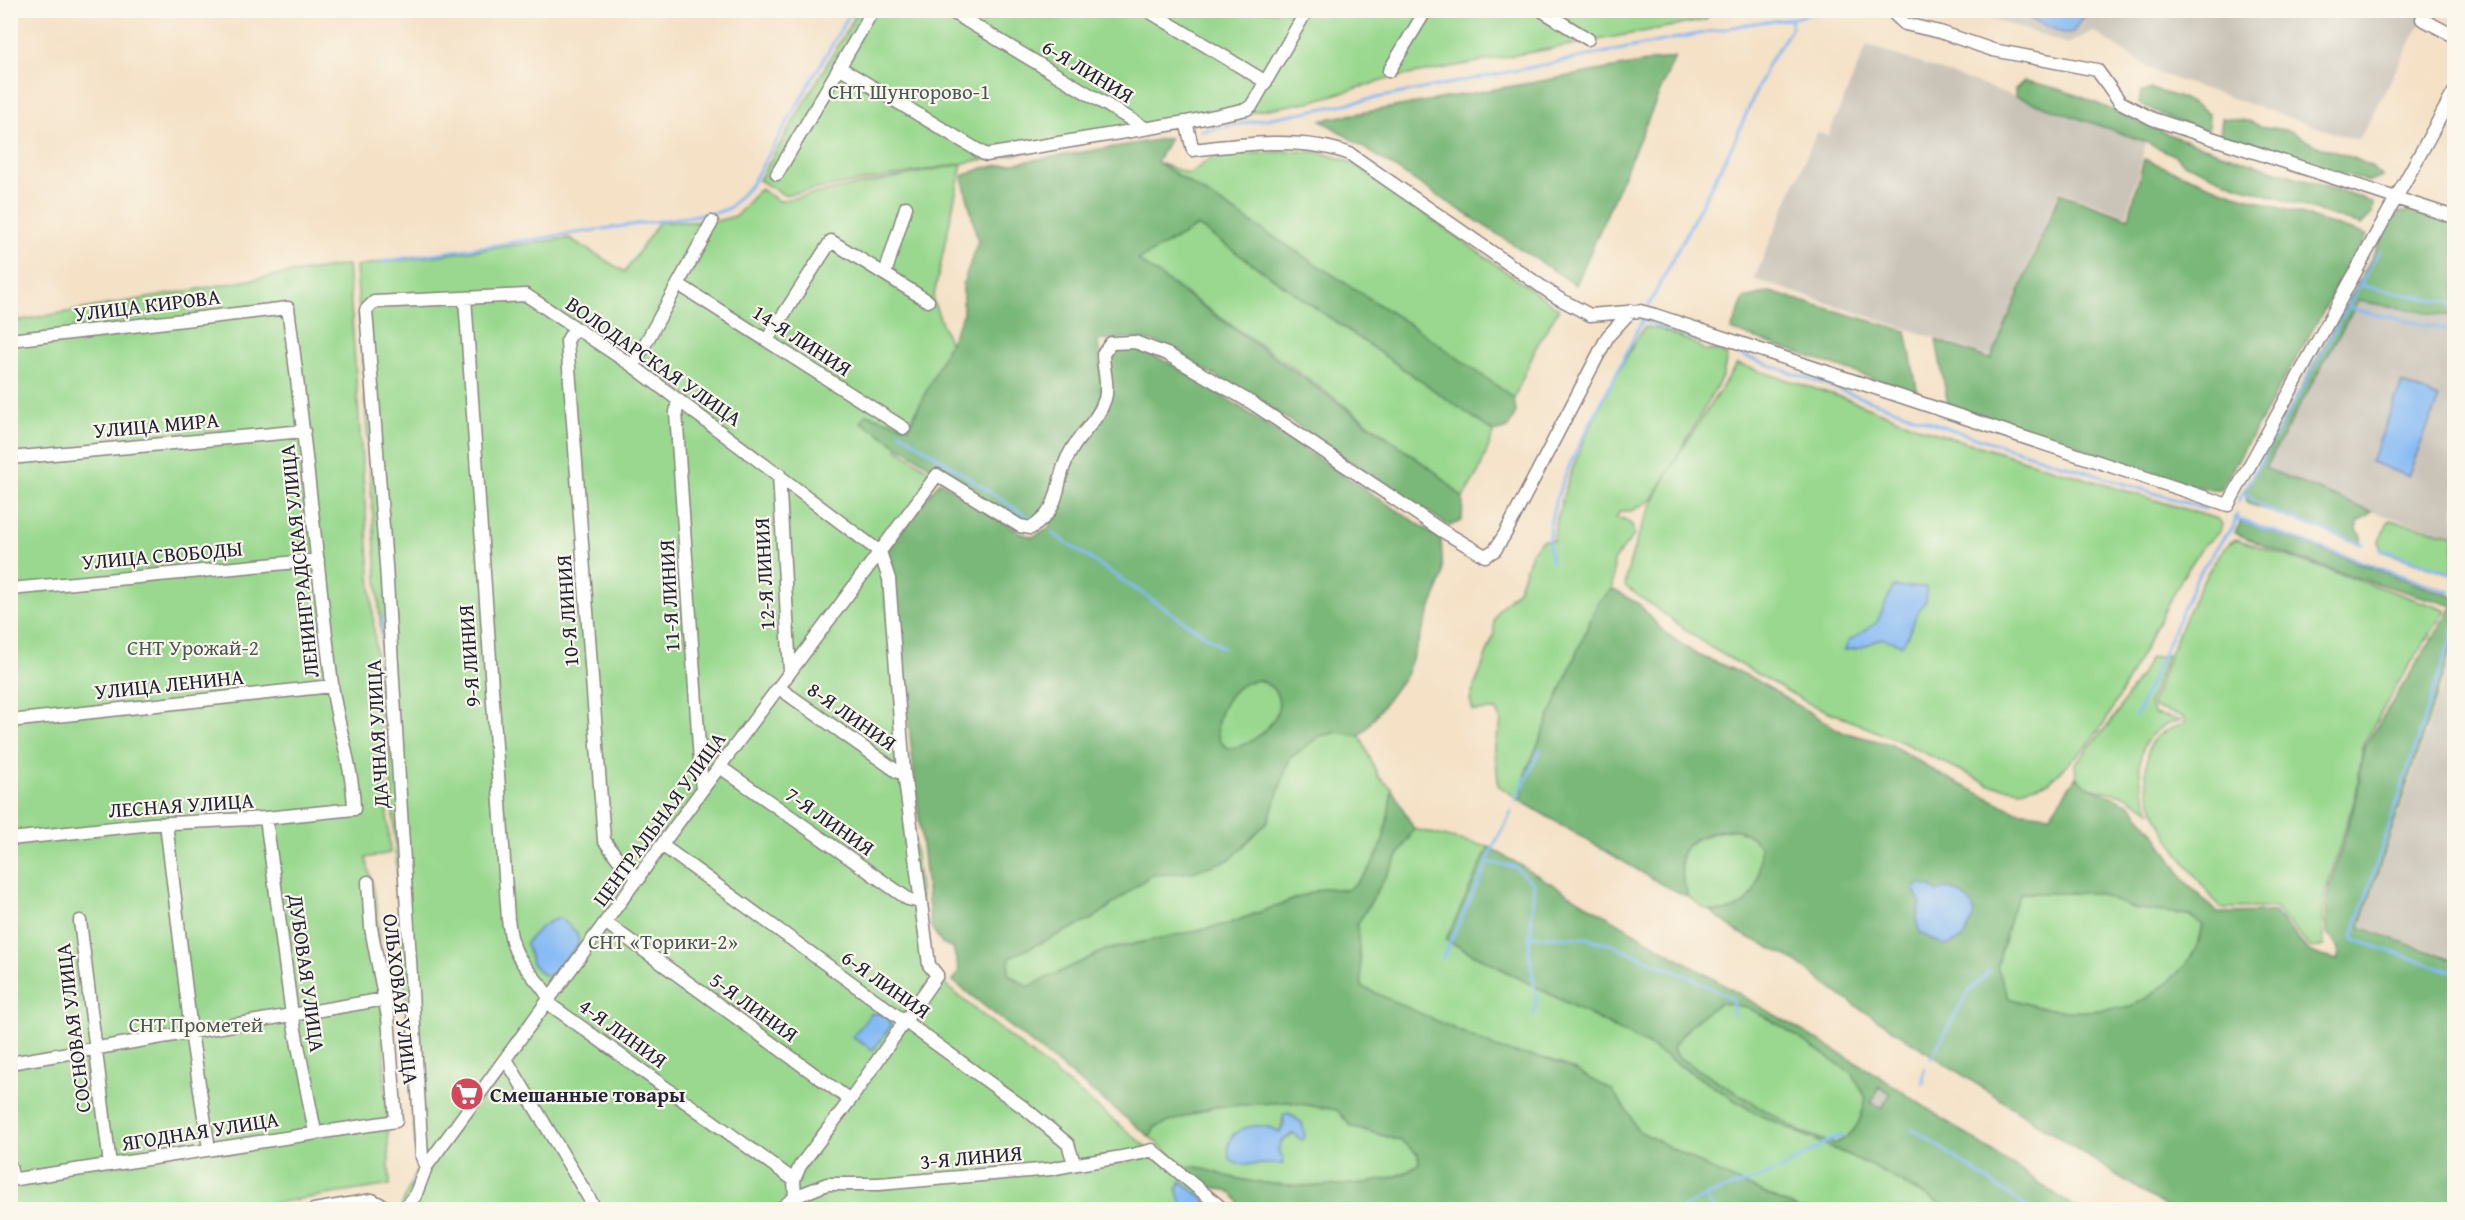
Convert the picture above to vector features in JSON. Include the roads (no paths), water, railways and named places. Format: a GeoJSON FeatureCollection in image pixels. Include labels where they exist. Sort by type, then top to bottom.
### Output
{"type":"FeatureCollection","features":[{"type":"Feature","properties":{"kind":"street"},"geometry":{"type":"LineString","coordinates":[[777,174],[873,10]]}},
{"type":"Feature","properties":{"kind":"street","name":"6-Я ЛИНИЯ"},"geometry":{"type":"LineString","coordinates":[[949,10],[1139,129]]}},
{"type":"Feature","properties":{"kind":"street"},"geometry":{"type":"LineString","coordinates":[[1147,10],[1266,82]]}},
{"type":"Feature","properties":{"kind":"street"},"geometry":{"type":"LineString","coordinates":[[839,67],[986,155],[1186,122],[1247,109],[1266,82],[1307,10]]}},
{"type":"Feature","properties":{"kind":"street"},"geometry":{"type":"LineString","coordinates":[[1389,71],[1426,10]]}},
{"type":"Feature","properties":{"kind":"street"},"geometry":{"type":"LineString","coordinates":[[1541,10],[1588,39]]}},
{"type":"Feature","properties":{"kind":"street"},"geometry":{"type":"LineString","coordinates":[[1890,10],[1905,24],[1940,32],[1993,50],[2097,70],[2120,102],[2130,110],[2454,217]]}},
{"type":"Feature","properties":{"kind":"street"},"geometry":{"type":"LineString","coordinates":[[2422,19],[2454,36]]}},
{"type":"Feature","properties":{"kind":"street"},"geometry":{"type":"LineString","coordinates":[[1186,122],[1193,150],[1229,146],[1316,144],[1350,154],[1574,309],[1590,315],[1631,311],[1655,315],[2228,506],[2454,92]]}},
{"type":"Feature","properties":{"kind":"street"},"geometry":{"type":"LineString","coordinates":[[885,274],[906,207]]}},
{"type":"Feature","properties":{"kind":"street"},"geometry":{"type":"LineString","coordinates":[[633,366],[712,222]]}},
{"type":"Feature","properties":{"kind":"street"},"geometry":{"type":"LineString","coordinates":[[767,340],[831,241],[928,301]]}},
{"type":"Feature","properties":{"kind":"street","name":"14-Я ЛИНИЯ"},"geometry":{"type":"LineString","coordinates":[[678,284],[904,429]]}},
{"type":"Feature","properties":{"kind":"street","name":"ВОЛОДАРСКАЯ УЛИЦА"},"geometry":{"type":"LineString","coordinates":[[374,302],[526,295],[633,366],[880,552]]}},
{"type":"Feature","properties":{"kind":"street","name":"9-Я ЛИНИЯ"},"geometry":{"type":"LineString","coordinates":[[465,298],[510,934],[520,960],[550,999]]}},
{"type":"Feature","properties":{"kind":"street","name":"ДАЧНАЯ УЛИЦА"},"geometry":{"type":"LineString","coordinates":[[374,302],[366,310],[386,565],[422,1156],[426,1167]]}},
{"type":"Feature","properties":{"kind":"street","name":"УЛИЦА КИРОВА"},"geometry":{"type":"LineString","coordinates":[[10,340],[288,308]]}},
{"type":"Feature","properties":{"kind":"street","name":"ЛЕНИНГРАДСКАЯ УЛИЦА"},"geometry":{"type":"LineString","coordinates":[[288,308],[332,686],[354,786],[354,809]]}},
{"type":"Feature","properties":{"kind":"street","name":"ЦЕНТРАЛЬНАЯ УЛИЦА"},"geometry":{"type":"LineString","coordinates":[[426,1167],[702,790],[937,476],[1020,526],[1031,528],[1052,511],[1058,484],[1071,450],[1098,414],[1105,399],[1103,354],[1111,344],[1122,341],[1151,346],[1252,403],[1476,553],[1489,555],[1505,534],[1608,336],[1631,311]]}},
{"type":"Feature","properties":{"kind":"street","name":"10-Я ЛИНИЯ"},"geometry":{"type":"LineString","coordinates":[[574,329],[567,341],[604,840],[618,859],[639,879]]}},
{"type":"Feature","properties":{"kind":"street","name":"11-Я ЛИНИЯ"},"geometry":{"type":"LineString","coordinates":[[678,400],[676,411],[702,790]]}},
{"type":"Feature","properties":{"kind":"street","name":"УЛИЦА МИРА"},"geometry":{"type":"LineString","coordinates":[[10,458],[304,431]]}},
{"type":"Feature","properties":{"kind":"street","name":"12-Я ЛИНИЯ"},"geometry":{"type":"LineString","coordinates":[[779,474],[790,672]]}},
{"type":"Feature","properties":{"kind":"street"},"geometry":{"type":"LineString","coordinates":[[795,1197],[794,1180],[800,1166],[850,1100],[937,975],[928,965],[904,772],[889,579],[880,552]]}},
{"type":"Feature","properties":{"kind":"street","name":"УЛИЦА СВОБОДЫ"},"geometry":{"type":"LineString","coordinates":[[10,589],[318,560]]}},
{"type":"Feature","properties":{"kind":"street","name":"УЛИЦА ЛЕНИНА"},"geometry":{"type":"LineString","coordinates":[[10,721],[332,686]]}},
{"type":"Feature","properties":{"kind":"street","name":"8-Я ЛИНИЯ"},"geometry":{"type":"LineString","coordinates":[[779,688],[898,772],[904,772]]}},
{"type":"Feature","properties":{"kind":"street","name":"7-Я ЛИНИЯ"},"geometry":{"type":"LineString","coordinates":[[720,767],[908,899],[921,902]]}},
{"type":"Feature","properties":{"kind":"street","name":"ЛЕСНАЯ УЛИЦА"},"geometry":{"type":"LineString","coordinates":[[10,839],[166,823],[266,818],[354,809]]}},
{"type":"Feature","properties":{"kind":"street","name":"ДУБОВАЯ УЛИЦА"},"geometry":{"type":"LineString","coordinates":[[266,818],[292,1015],[315,1132]]}},
{"type":"Feature","properties":{"kind":"street"},"geometry":{"type":"LineString","coordinates":[[166,823],[191,1032],[210,1149]]}},
{"type":"Feature","properties":{"kind":"street","name":"6-Я ЛИНИЯ"},"geometry":{"type":"LineString","coordinates":[[663,846],[1027,1110],[1068,1144],[1074,1163]]}},
{"type":"Feature","properties":{"kind":"street","name":"ОЛЬХОВАЯ УЛИЦА"},"geometry":{"type":"LineString","coordinates":[[368,882],[371,928],[385,999],[396,1121]]}},
{"type":"Feature","properties":{"kind":"street","name":"СОСНОВАЯ УЛИЦА"},"geometry":{"type":"LineString","coordinates":[[80,921],[110,1165]]}},
{"type":"Feature","properties":{"kind":"street","name":"5-Я ЛИНИЯ"},"geometry":{"type":"LineString","coordinates":[[606,923],[850,1100]]}},
{"type":"Feature","properties":{"kind":"street"},"geometry":{"type":"LineString","coordinates":[[10,1062],[385,999]]}},
{"type":"Feature","properties":{"kind":"street","name":"4-Я ЛИНИЯ"},"geometry":{"type":"LineString","coordinates":[[550,999],[552,1006],[794,1180]]}},
{"type":"Feature","properties":{"kind":"street"},"geometry":{"type":"LineString","coordinates":[[506,1059],[596,1209]]}},
{"type":"Feature","properties":{"kind":"street","name":"ЯГОДНАЯ УЛИЦА"},"geometry":{"type":"LineString","coordinates":[[12,1180],[396,1121]]}},
{"type":"Feature","properties":{"kind":"street","name":"3-Я ЛИНИЯ"},"geometry":{"type":"LineString","coordinates":[[779,1209],[795,1197],[827,1184],[879,1184],[1051,1169],[1074,1163],[1132,1156],[1152,1150],[1218,1208]]}},
{"type":"Feature","properties":{"kind":"street"},"geometry":{"type":"LineString","coordinates":[[10,1166],[12,1180]]}},
{"type":"Feature","properties":{"kind":"street"},"geometry":{"type":"LineString","coordinates":[[403,1209],[416,1196],[426,1167]]}},
{"type":"Feature","properties":{"kind":"street"},"geometry":{"type":"LineString","coordinates":[[314,1209],[372,1200],[391,1209]]}},
{"type":"Feature","properties":{"kind":"water"},"geometry":{"type":"Polygon","coordinates":[[[2025,11],[2087,11],[2072,33],[2066,34],[2030,19],[2025,11]]]}},
{"type":"Feature","properties":{"kind":"water"},"geometry":{"type":"Polygon","coordinates":[[[2402,383],[2439,398],[2408,476],[2371,462],[2402,383]]]}},
{"type":"Feature","properties":{"kind":"water"},"geometry":{"type":"Polygon","coordinates":[[[1893,587],[1926,587],[1926,601],[1918,611],[1902,645],[1882,638],[1860,648],[1845,650],[1848,642],[1877,622],[1893,587]]]}},
{"type":"Feature","properties":{"kind":"water"},"geometry":{"type":"Polygon","coordinates":[[[1920,884],[1938,892],[1944,888],[1953,890],[1970,902],[1974,914],[1963,938],[1946,946],[1920,933],[1916,919],[1921,903],[1915,893],[1915,887],[1920,884]]]}},
{"type":"Feature","properties":{"kind":"water"},"geometry":{"type":"Polygon","coordinates":[[[561,918],[577,933],[579,944],[550,976],[543,975],[532,963],[526,943],[546,924],[561,918]]]}},
{"type":"Feature","properties":{"kind":"water"},"geometry":{"type":"Polygon","coordinates":[[[878,1013],[886,1016],[891,1026],[873,1050],[852,1037],[871,1014],[878,1013]]]}},
{"type":"Feature","properties":{"kind":"water"},"geometry":{"type":"Polygon","coordinates":[[[1288,1113],[1302,1123],[1305,1137],[1302,1140],[1293,1133],[1281,1142],[1278,1150],[1283,1157],[1283,1164],[1237,1164],[1230,1160],[1228,1149],[1230,1140],[1236,1133],[1252,1126],[1262,1126],[1280,1132],[1284,1125],[1283,1115],[1288,1113]]]}},
{"type":"Feature","properties":{"kind":"water"},"geometry":{"type":"Polygon","coordinates":[[[1181,1181],[1207,1202],[1208,1206],[1184,1209],[1177,1190],[1181,1181]]]}},
{"type":"Feature","properties":{"kind":"waterway"},"geometry":{"type":"LineString","coordinates":[[379,262],[719,212],[729,208],[751,185],[852,10]]}},
{"type":"Feature","properties":{"kind":"waterway"},"geometry":{"type":"LineString","coordinates":[[1201,131],[1754,23],[1791,19],[1824,10]]}},
{"type":"Feature","properties":{"kind":"waterway"},"geometry":{"type":"LineString","coordinates":[[1649,305],[1733,144],[1768,64],[1792,28],[1791,19]]}},
{"type":"Feature","properties":{"kind":"waterway"},"geometry":{"type":"LineString","coordinates":[[2238,502],[2379,251]]}},
{"type":"Feature","properties":{"kind":"waterway"},"geometry":{"type":"LineString","coordinates":[[2359,285],[2454,304]]}},
{"type":"Feature","properties":{"kind":"waterway"},"geometry":{"type":"LineString","coordinates":[[2348,306],[2357,310],[2454,331]]}},
{"type":"Feature","properties":{"kind":"waterway"},"geometry":{"type":"LineString","coordinates":[[1642,320],[1962,433],[2205,509]]}},
{"type":"Feature","properties":{"kind":"waterway"},"geometry":{"type":"LineString","coordinates":[[1552,562],[1549,543],[1551,521],[1557,498],[1576,451],[1642,321]]}},
{"type":"Feature","properties":{"kind":"waterway"},"geometry":{"type":"LineString","coordinates":[[900,432],[1032,520]]}},
{"type":"Feature","properties":{"kind":"waterway"},"geometry":{"type":"LineString","coordinates":[[2243,492],[2266,509],[2363,544]]}},
{"type":"Feature","properties":{"kind":"waterway"},"geometry":{"type":"LineString","coordinates":[[2136,716],[2197,577],[2224,537],[2233,528],[2237,514]]}},
{"type":"Feature","properties":{"kind":"waterway"},"geometry":{"type":"LineString","coordinates":[[2234,518],[2450,592]]}},
{"type":"Feature","properties":{"kind":"waterway"},"geometry":{"type":"LineString","coordinates":[[1052,533],[1224,648]]}},
{"type":"Feature","properties":{"kind":"waterway"},"geometry":{"type":"LineString","coordinates":[[2380,549],[2454,574]]}},
{"type":"Feature","properties":{"kind":"waterway"},"geometry":{"type":"LineString","coordinates":[[382,616],[384,674]]}},
{"type":"Feature","properties":{"kind":"waterway"},"geometry":{"type":"LineString","coordinates":[[2454,629],[2352,939],[2454,972]]}},
{"type":"Feature","properties":{"kind":"waterway"},"geometry":{"type":"LineString","coordinates":[[1516,800],[1540,750]]}},
{"type":"Feature","properties":{"kind":"waterway"},"geometry":{"type":"LineString","coordinates":[[1442,959],[1511,812]]}},
{"type":"Feature","properties":{"kind":"waterway"},"geometry":{"type":"LineString","coordinates":[[1488,862],[1515,867],[1534,884],[1529,952],[1536,999],[1534,1014]]}},
{"type":"Feature","properties":{"kind":"waterway"},"geometry":{"type":"LineString","coordinates":[[1531,936],[1587,938],[1612,945],[1692,978],[1733,999],[1733,1015]]}},
{"type":"Feature","properties":{"kind":"waterway"},"geometry":{"type":"LineString","coordinates":[[1931,1058],[1968,992],[1990,971]]}},
{"type":"Feature","properties":{"kind":"waterway"},"geometry":{"type":"LineString","coordinates":[[1923,1084],[1924,1068]]}},
{"type":"Feature","properties":{"kind":"waterway"},"geometry":{"type":"LineString","coordinates":[[1912,1128],[2031,1210]]}},
{"type":"Feature","properties":{"kind":"waterway"},"geometry":{"type":"LineString","coordinates":[[1681,1210],[1703,1197],[1777,1171],[1842,1135]]}},
{"type":"Feature","properties":{"kind":"waterway"},"geometry":{"type":"LineString","coordinates":[[1705,1197],[1714,1210]]}},
{"type":"Feature","properties":{"kind":"place","name":"Смешанные товары"},"geometry":{"type":"Point","coordinates":[467,1094]}},
{"type":"Feature","properties":{"kind":"park label","name":"СНТ Шунгорово-1"},"geometry":{"type":"Point","coordinates":[909,91]}},
{"type":"Feature","properties":{"kind":"park label","name":"СНТ Урожай-2"},"geometry":{"type":"Point","coordinates":[193,647]}},
{"type":"Feature","properties":{"kind":"park label","name":"СНТ «Торики-2»"},"geometry":{"type":"Point","coordinates":[663,941]}},
{"type":"Feature","properties":{"kind":"park label","name":"СНТ Прометей"},"geometry":{"type":"Point","coordinates":[196,1024]}}]}
